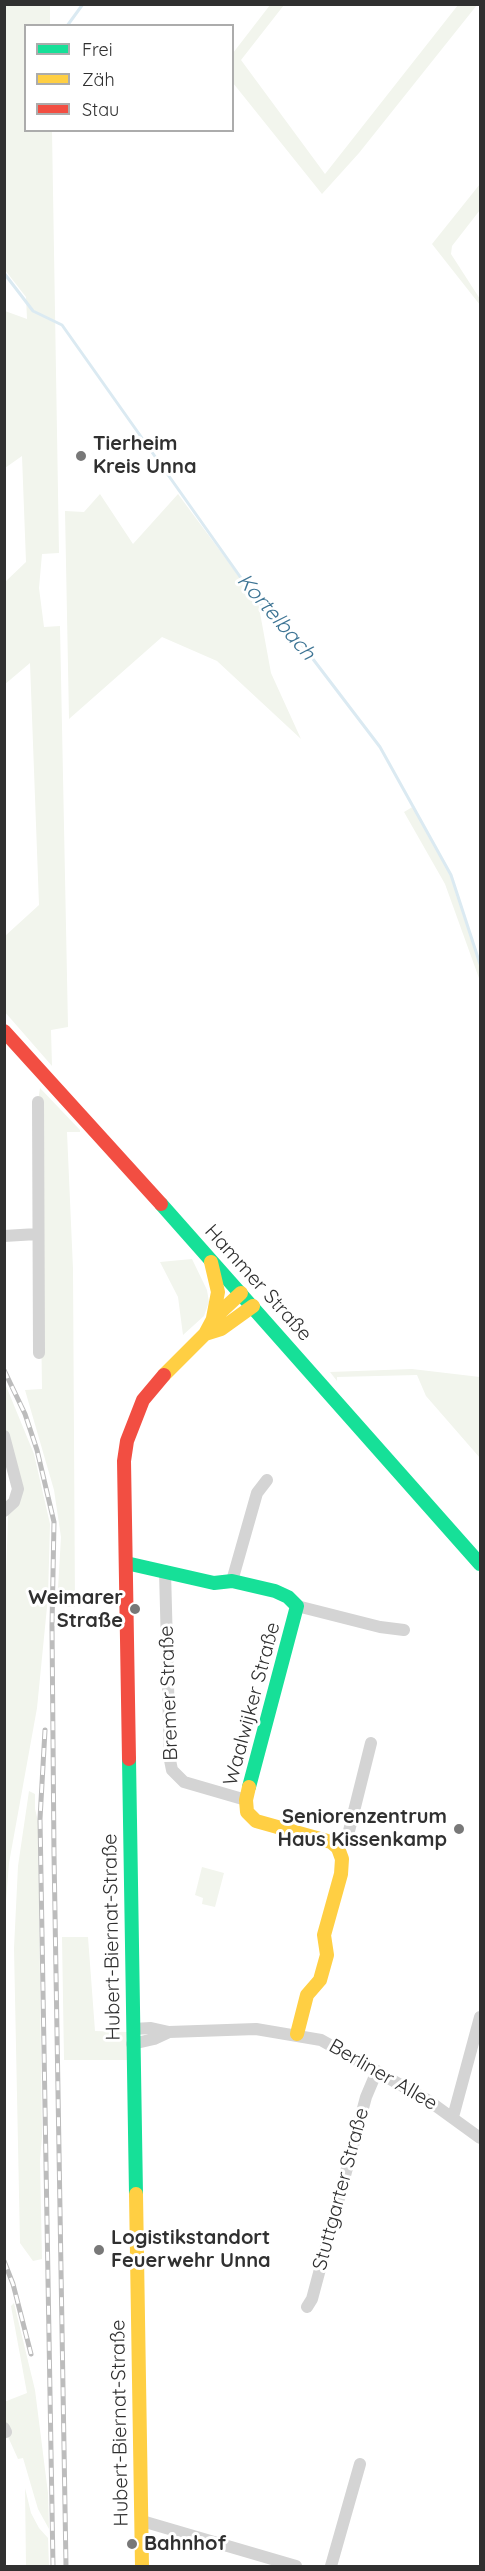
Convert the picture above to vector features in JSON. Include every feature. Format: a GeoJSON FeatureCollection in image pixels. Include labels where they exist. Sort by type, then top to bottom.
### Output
{"type":"FeatureCollection","features":[{"type":"Feature","properties":{"kind":"street","name":"Hammer Straße"},"geometry":{"type":"LineString","coordinates":[[4,1030],[253,1305],[480,1564]]}},
{"type":"Feature","properties":{"kind":"street"},"geometry":{"type":"LineString","coordinates":[[38,1102],[39,1353]]}},
{"type":"Feature","properties":{"kind":"street"},"geometry":{"type":"LineString","coordinates":[[4,1236],[37,1234]]}},
{"type":"Feature","properties":{"kind":"street"},"geometry":{"type":"LineString","coordinates":[[210,1259],[218,1292],[213,1319]]}},
{"type":"Feature","properties":{"kind":"street","name":"Hubert-Biernat-Straße"},"geometry":{"type":"LineString","coordinates":[[142,2566],[124,1461],[134,1419],[155,1383],[205,1334],[213,1319],[241,1293]]}},
{"type":"Feature","properties":{"kind":"street","name":"Hubert-Biernat-Straße"},"geometry":{"type":"LineString","coordinates":[[205,1334],[221,1329],[253,1305]]}},
{"type":"Feature","properties":{"kind":"street"},"geometry":{"type":"LineString","coordinates":[[4,1436],[18,1489],[14,1502],[4,1511]]}},
{"type":"Feature","properties":{"kind":"street"},"geometry":{"type":"LineString","coordinates":[[126,1563],[165,1570],[213,1583],[232,1581],[257,1493],[267,1480]]}},
{"type":"Feature","properties":{"kind":"street","name":"Bremer Straße"},"geometry":{"type":"LineString","coordinates":[[165,1570],[172,1770],[184,1782],[246,1800]]}},
{"type":"Feature","properties":{"kind":"street","name":"Waalwijker Straße"},"geometry":{"type":"LineString","coordinates":[[232,1581],[275,1591],[288,1597],[297,1606],[246,1800],[247,1812],[256,1821],[324,1840],[338,1848]]}},
{"type":"Feature","properties":{"kind":"street"},"geometry":{"type":"LineString","coordinates":[[297,1606],[380,1628],[404,1630]]}},
{"type":"Feature","properties":{"kind":"street"},"geometry":{"type":"LineString","coordinates":[[297,2034],[307,1995],[320,1980],[327,1955],[324,1935],[342,1866],[338,1848],[348,1835],[371,1743]]}},
{"type":"Feature","properties":{"kind":"street"},"geometry":{"type":"LineString","coordinates":[[453,2117],[480,2017]]}},
{"type":"Feature","properties":{"kind":"street","name":"Berliner Allee"},"geometry":{"type":"LineString","coordinates":[[133,2029],[151,2028],[169,2032],[239,2028],[297,2034],[329,2043],[453,2117],[480,2138]]}},
{"type":"Feature","properties":{"kind":"street","name":"Berliner Allee"},"geometry":{"type":"LineString","coordinates":[[132,2044],[154,2039],[169,2032]]}},
{"type":"Feature","properties":{"kind":"street","name":"Stuttgarter Straße"},"geometry":{"type":"LineString","coordinates":[[307,2307],[312,2299],[366,2097],[376,2072]]}},
{"type":"Feature","properties":{"kind":"street"},"geometry":{"type":"LineString","coordinates":[[330,2566],[360,2463]]}},
{"type":"Feature","properties":{"kind":"street"},"geometry":{"type":"LineString","coordinates":[[142,2521],[296,2566]]}},
{"type":"Feature","properties":{"kind":"shaded area"},"geometry":{"type":"Polygon","coordinates":[[[4,5],[50,5],[50,24],[24,24],[24,132],[52,132],[59,553],[42,554],[39,588],[44,627],[60,626],[68,1027],[51,1030],[52,1066],[4,1011],[5,936],[39,905],[30,663],[4,685],[5,582],[26,562],[22,456],[5,468],[5,311],[27,319],[26,297],[5,270],[4,5]]]}},
{"type":"Feature","properties":{"kind":"shaded area"},"geometry":{"type":"Polygon","coordinates":[[[270,5],[284,5],[241,60],[325,174],[458,5],[477,5],[359,153],[322,194],[234,84],[234,52],[270,5]]]}},
{"type":"Feature","properties":{"kind":"shaded area"},"geometry":{"type":"Polygon","coordinates":[[[480,184],[480,210],[452,246],[451,254],[480,299],[480,305],[432,244],[480,184]]]}},
{"type":"Feature","properties":{"kind":"shaded area"},"geometry":{"type":"Polygon","coordinates":[[[100,494],[133,544],[178,494],[258,602],[271,673],[301,739],[217,661],[162,637],[69,719],[65,511],[84,512],[100,494]]]}},
{"type":"Feature","properties":{"kind":"shaded area"},"geometry":{"type":"Polygon","coordinates":[[[414,806],[451,875],[480,964],[480,981],[445,884],[404,812],[414,806]]]}},
{"type":"Feature","properties":{"kind":"shaded area"},"geometry":{"type":"Polygon","coordinates":[[[40,1088],[80,1130],[80,1132],[67,1132],[73,1269],[75,1607],[57,1606],[61,1537],[54,1490],[25,1390],[42,1389],[38,1102],[40,1088]]]}},
{"type":"Feature","properties":{"kind":"shaded area"},"geometry":{"type":"Polygon","coordinates":[[[192,1259],[207,1290],[209,1302],[204,1316],[183,1335],[178,1297],[160,1262],[192,1259]]]}},
{"type":"Feature","properties":{"kind":"shaded area"},"geometry":{"type":"Polygon","coordinates":[[[412,1369],[480,1377],[480,1458],[426,1396],[417,1375],[337,1377],[337,1381],[330,1372],[412,1369]]]}},
{"type":"Feature","properties":{"kind":"shaded area"},"geometry":{"type":"Polygon","coordinates":[[[4,1381],[34,1454],[50,1524],[48,1597],[37,1708],[9,1863],[5,1914],[4,1641],[8,1515],[14,1502],[5,1438],[4,1381]]]}},
{"type":"Feature","properties":{"kind":"shaded area"},"geometry":{"type":"Polygon","coordinates":[[[29,1791],[35,1794],[38,1821],[42,2136],[40,2160],[42,2259],[33,2261],[20,2243],[14,1948],[18,1866],[29,1791]]]}},
{"type":"Feature","properties":{"kind":"shaded area"},"geometry":{"type":"Polygon","coordinates":[[[202,1867],[224,1873],[215,1907],[202,1904],[203,1898],[195,1895],[202,1867]]]}},
{"type":"Feature","properties":{"kind":"shaded area"},"geometry":{"type":"Polygon","coordinates":[[[62,1937],[88,1937],[95,2031],[127,2032],[127,2060],[64,2060],[62,1937]]]}},
{"type":"Feature","properties":{"kind":"shaded area"},"geometry":{"type":"Polygon","coordinates":[[[14,2303],[35,2390],[48,2493],[49,2529],[38,2509],[23,2458],[18,2459],[5,2430],[4,2402],[27,2393],[11,2306],[14,2303]]]}},
{"type":"Feature","properties":{"kind":"shaded area"},"geometry":{"type":"Polygon","coordinates":[[[25,2488],[31,2513],[39,2528],[48,2538],[49,2566],[26,2566],[25,2488]]]}},
{"type":"Feature","properties":{"kind":"waterway"},"geometry":{"type":"LineString","coordinates":[[68,24],[83,4]]}},
{"type":"Feature","properties":{"kind":"waterway","name":"Kortelbach"},"geometry":{"type":"LineString","coordinates":[[4,273],[33,311],[62,325],[258,602],[287,625],[380,747],[451,875],[480,964]]}},
{"type":"Feature","properties":{"kind":"railway"},"geometry":{"type":"LineString","coordinates":[[4,1370],[25,1414],[37,1450],[54,1522],[52,1626],[54,1854],[66,2566]]}},
{"type":"Feature","properties":{"kind":"railway"},"geometry":{"type":"LineString","coordinates":[[45,1730],[40,1819],[53,2566]]}},
{"type":"Feature","properties":{"kind":"railway"},"geometry":{"type":"LineString","coordinates":[[4,2261],[13,2284],[31,2354]]}},
{"type":"Feature","properties":{"kind":"traffic: fast"},"geometry":{"type":"LineString","coordinates":[[161,1204],[480,1564]]}},
{"type":"Feature","properties":{"kind":"traffic: fast"},"geometry":{"type":"LineString","coordinates":[[126,1563],[214,1583],[232,1581],[275,1591],[288,1597],[297,1606],[249,1787]]}},
{"type":"Feature","properties":{"kind":"traffic: fast"},"geometry":{"type":"LineString","coordinates":[[129,1759],[136,2194]]}},
{"type":"Feature","properties":{"kind":"traffic: slow"},"geometry":{"type":"LineString","coordinates":[[211,1262],[218,1292],[213,1318]]}},
{"type":"Feature","properties":{"kind":"traffic: slow"},"geometry":{"type":"LineString","coordinates":[[164,1375],[205,1334],[213,1319],[241,1293]]}},
{"type":"Feature","properties":{"kind":"traffic: slow"},"geometry":{"type":"LineString","coordinates":[[205,1334],[221,1329],[253,1306]]}},
{"type":"Feature","properties":{"kind":"traffic: slow"},"geometry":{"type":"LineString","coordinates":[[249,1787],[246,1800],[247,1812],[256,1821],[331,1842],[338,1848],[342,1859],[341,1874],[324,1935],[327,1955],[320,1980],[307,1995],[297,2034]]}},
{"type":"Feature","properties":{"kind":"traffic: slow"},"geometry":{"type":"LineString","coordinates":[[136,2194],[142,2566]]}},
{"type":"Feature","properties":{"kind":"traffic: jam"},"geometry":{"type":"LineString","coordinates":[[4,1031],[161,1204]]}},
{"type":"Feature","properties":{"kind":"traffic: jam"},"geometry":{"type":"LineString","coordinates":[[129,1759],[124,1461],[127,1441],[143,1400],[164,1375]]}},
{"type":"Feature","properties":{"kind":"place","name":"Tierheim Kreis Unna"},"geometry":{"type":"Point","coordinates":[81,456]}},
{"type":"Feature","properties":{"kind":"place","name":"Weimarer Straße"},"geometry":{"type":"Point","coordinates":[135,1609]}},
{"type":"Feature","properties":{"kind":"place","name":"Seniorenzentrum Haus Kissenkamp"},"geometry":{"type":"Point","coordinates":[459,1829]}},
{"type":"Feature","properties":{"kind":"place","name":"Logistikstandort Feuerwehr Unna"},"geometry":{"type":"Point","coordinates":[99,2250]}},
{"type":"Feature","properties":{"kind":"place","name":"Bahnhof"},"geometry":{"type":"Point","coordinates":[132,2544]}}]}
